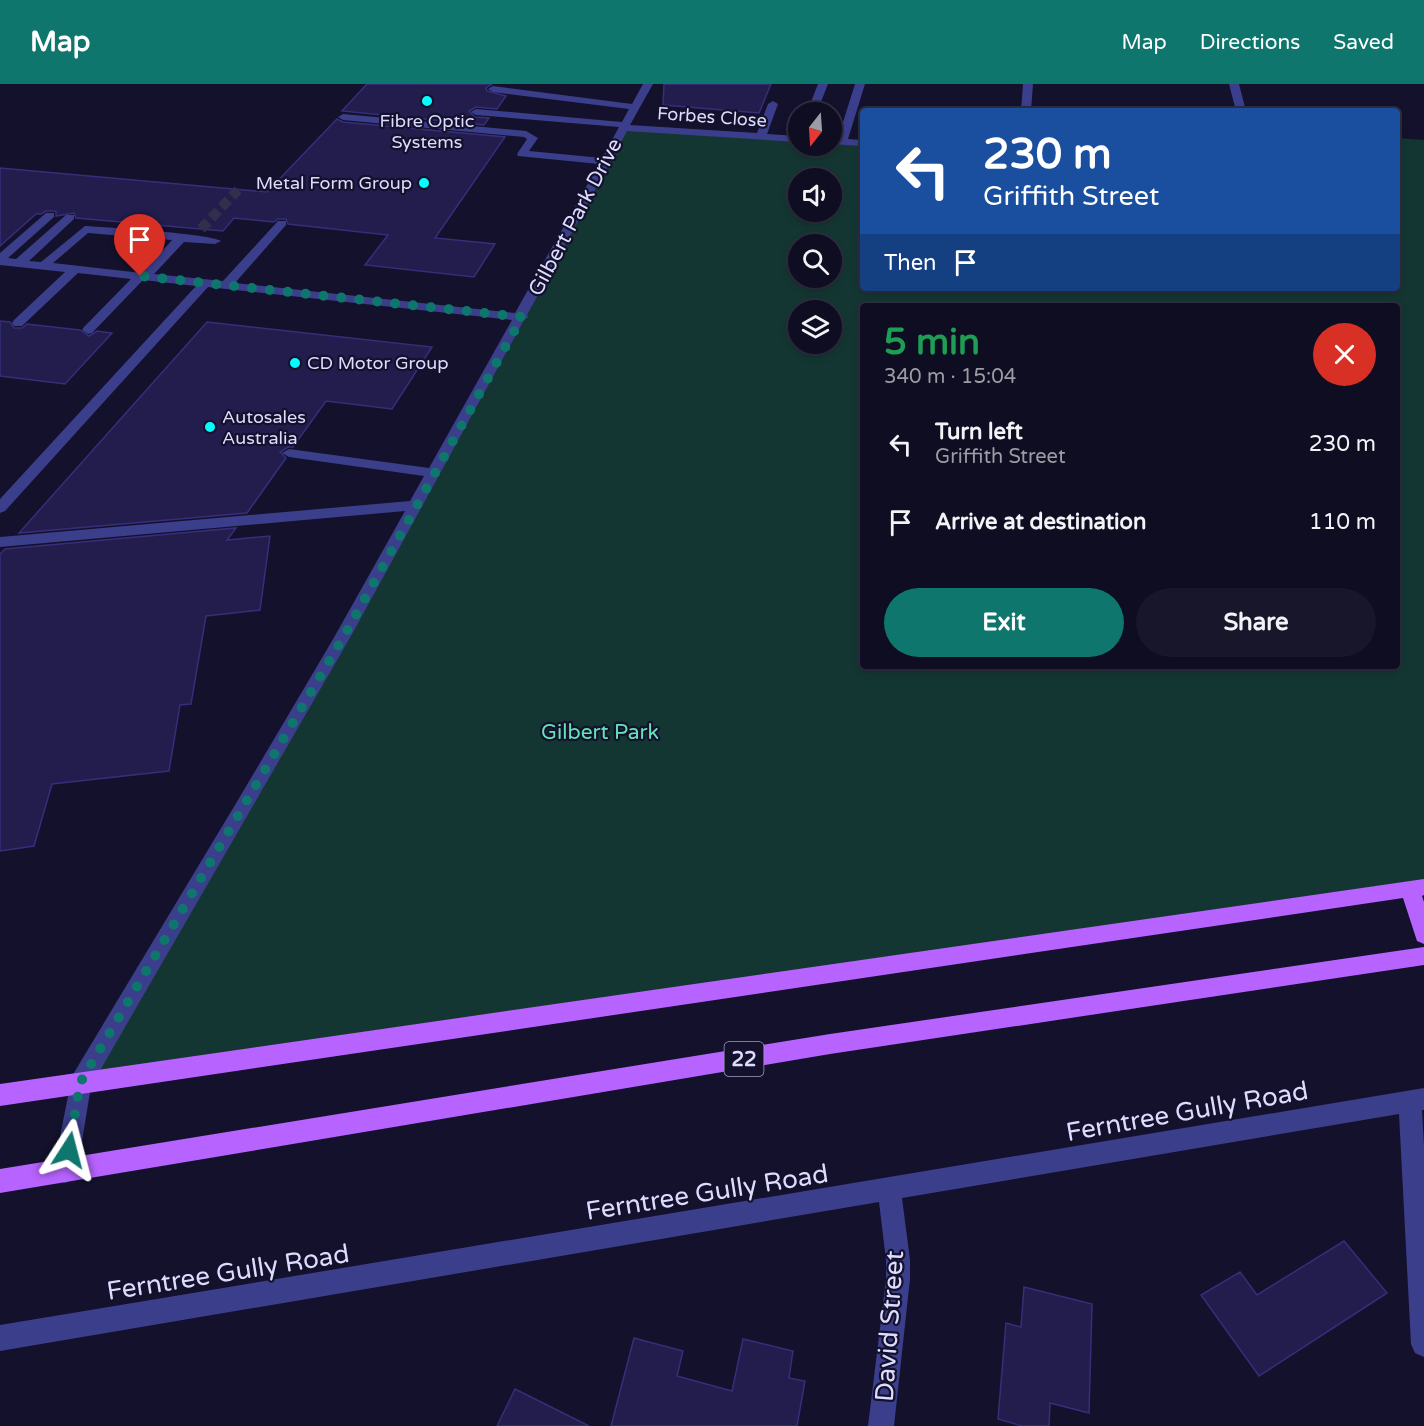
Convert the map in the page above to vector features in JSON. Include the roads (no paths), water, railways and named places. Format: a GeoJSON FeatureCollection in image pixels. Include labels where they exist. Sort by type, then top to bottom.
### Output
{"type":"FeatureCollection","features":[{"type":"Feature","properties":{"kind":"main road"},"geometry":{"type":"LineString","coordinates":[[0,1095],[1419,893],[1424,935]]}},
{"type":"Feature","properties":{"kind":"main road","name":"22"},"geometry":{"type":"LineString","coordinates":[[0,1181],[830,1044],[1424,956]]}},
{"type":"Feature","properties":{"kind":"street","name":"Gilbert Park Drive"},"geometry":{"type":"LineString","coordinates":[[65,1172],[80,1083],[245,806],[522,317],[648,84]]}},
{"type":"Feature","properties":{"kind":"street"},"geometry":{"type":"LineString","coordinates":[[816,102],[823,84]]}},
{"type":"Feature","properties":{"kind":"street"},"geometry":{"type":"LineString","coordinates":[[842,129],[860,84]]}},
{"type":"Feature","properties":{"kind":"street"},"geometry":{"type":"LineString","coordinates":[[1026,108],[1028,84]]}},
{"type":"Feature","properties":{"kind":"street"},"geometry":{"type":"LineString","coordinates":[[1234,84],[1240,108]]}},
{"type":"Feature","properties":{"kind":"street"},"geometry":{"type":"LineString","coordinates":[[493,89],[636,107]]}},
{"type":"Feature","properties":{"kind":"street"},"geometry":{"type":"LineString","coordinates":[[762,137],[773,104]]}},
{"type":"Feature","properties":{"kind":"street","name":"Forbes Close"},"geometry":{"type":"LineString","coordinates":[[476,112],[625,127],[788,138]]}},
{"type":"Feature","properties":{"kind":"street"},"geometry":{"type":"LineString","coordinates":[[343,117],[526,134],[533,138],[522,153],[606,161]]}},
{"type":"Feature","properties":{"kind":"street"},"geometry":{"type":"LineString","coordinates":[[842,141],[860,143]]}},
{"type":"Feature","properties":{"kind":"street"},"geometry":{"type":"LineString","coordinates":[[1,262],[50,215]]}},
{"type":"Feature","properties":{"kind":"street"},"geometry":{"type":"LineString","coordinates":[[19,264],[70,217]]}},
{"type":"Feature","properties":{"kind":"street"},"geometry":{"type":"LineString","coordinates":[[226,285],[282,223]]}},
{"type":"Feature","properties":{"kind":"street"},"geometry":{"type":"LineString","coordinates":[[43,266],[84,229],[215,241]]}},
{"type":"Feature","properties":{"kind":"street"},"geometry":{"type":"LineString","coordinates":[[88,330],[142,276],[201,229]]}},
{"type":"Feature","properties":{"kind":"street"},"geometry":{"type":"LineString","coordinates":[[1,262],[522,317]]}},
{"type":"Feature","properties":{"kind":"street"},"geometry":{"type":"LineString","coordinates":[[18,323],[75,269]]}},
{"type":"Feature","properties":{"kind":"street"},"geometry":{"type":"LineString","coordinates":[[0,508],[205,283]]}},
{"type":"Feature","properties":{"kind":"street"},"geometry":{"type":"LineString","coordinates":[[289,453],[434,473]]}},
{"type":"Feature","properties":{"kind":"street"},"geometry":{"type":"LineString","coordinates":[[0,542],[416,505]]}},
{"type":"Feature","properties":{"kind":"street"},"geometry":{"type":"LineString","coordinates":[[1417,1100],[1424,1344]]}},
{"type":"Feature","properties":{"kind":"street","name":"Ferntree Gully Road"},"geometry":{"type":"LineString","coordinates":[[0,1338],[1417,1100]]}},
{"type":"Feature","properties":{"kind":"street","name":"David Street"},"geometry":{"type":"LineString","coordinates":[[880,1426],[898,1279],[898,1260],[889,1190]]}},
{"type":"Feature","properties":{"kind":"tunnel"},"geometry":{"type":"LineString","coordinates":[[201,229],[238,190]]}},
{"type":"Feature","properties":{"kind":"place","name":"Fibre Optic Systems"},"geometry":{"type":"Point","coordinates":[427,101]}},
{"type":"Feature","properties":{"kind":"place","name":"Metal Form Group"},"geometry":{"type":"Point","coordinates":[424,183]}},
{"type":"Feature","properties":{"kind":"place","name":"CD Motor Group"},"geometry":{"type":"Point","coordinates":[295,363]}},
{"type":"Feature","properties":{"kind":"place","name":"Autosales Australia"},"geometry":{"type":"Point","coordinates":[210,427]}},
{"type":"Feature","properties":{"kind":"park label","name":"Gilbert Park"},"geometry":{"type":"Point","coordinates":[600,732]}}]}
